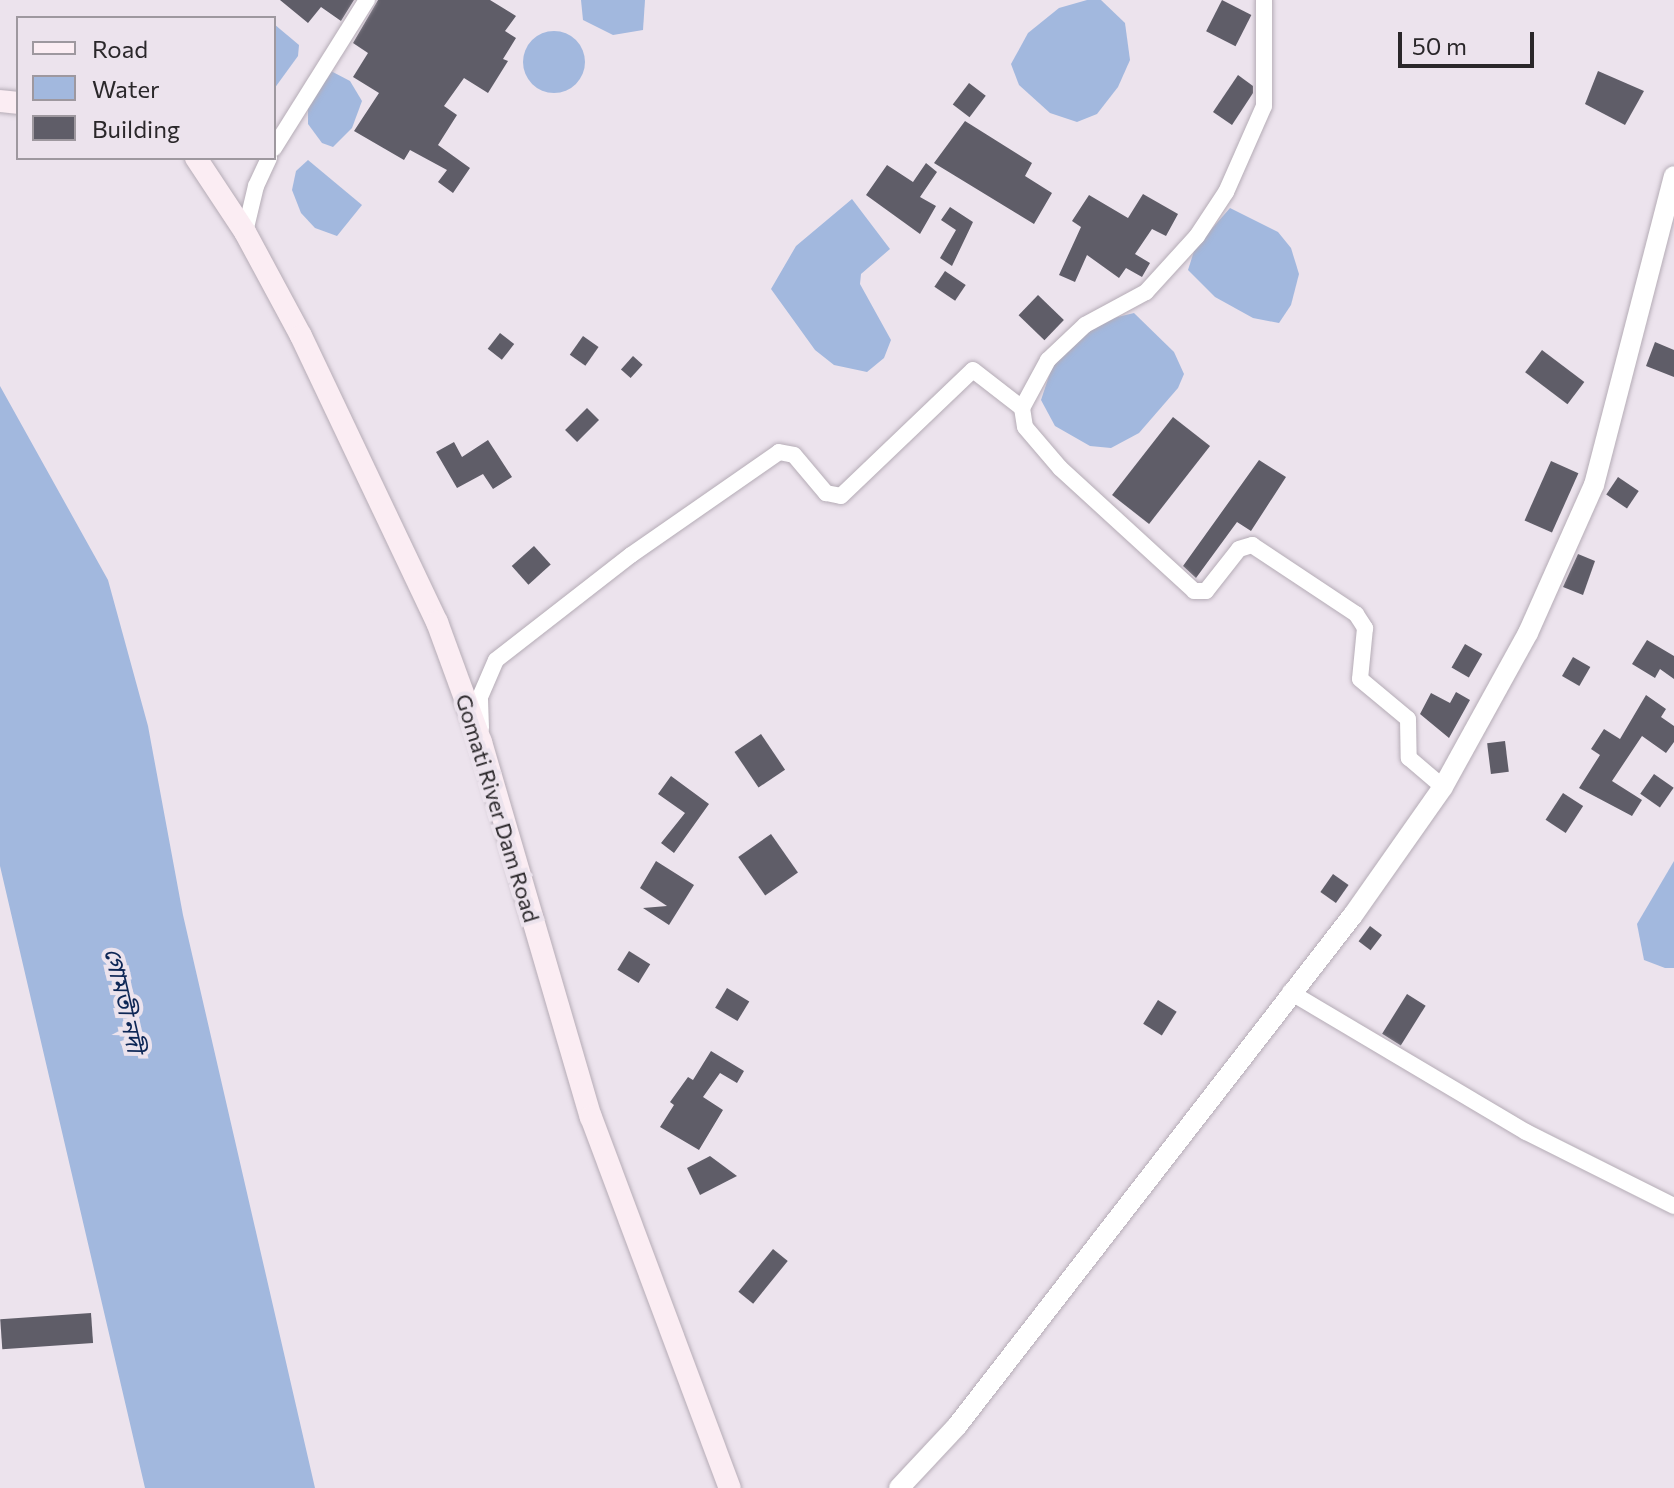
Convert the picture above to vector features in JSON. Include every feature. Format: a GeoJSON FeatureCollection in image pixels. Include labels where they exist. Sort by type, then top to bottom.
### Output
{"type":"FeatureCollection","features":[{"type":"Feature","properties":{"kind":"main road","name":"Gomati River Dam Road"},"geometry":{"type":"LineString","coordinates":[[197,160],[245,232],[392,517],[481,742],[591,1117],[730,1488]]}},
{"type":"Feature","properties":{"kind":"street"},"geometry":{"type":"LineString","coordinates":[[276,145],[367,0]]}},
{"type":"Feature","properties":{"kind":"street"},"geometry":{"type":"LineString","coordinates":[[1264,0],[1264,106],[1226,192],[1197,236],[1146,292],[1085,325],[1048,360],[1022,408],[1025,427],[1060,468],[1194,591],[1206,591],[1239,549],[1252,545],[1356,614],[1365,628],[1360,679],[1408,719],[1409,758],[1443,787]]}},
{"type":"Feature","properties":{"kind":"street"},"geometry":{"type":"LineString","coordinates":[[245,232],[251,202],[268,160]]}},
{"type":"Feature","properties":{"kind":"street"},"geometry":{"type":"LineString","coordinates":[[899,1488],[957,1426],[1290,992],[1353,915],[1443,787],[1528,633],[1594,485],[1674,176]]}},
{"type":"Feature","properties":{"kind":"street"},"geometry":{"type":"LineString","coordinates":[[481,742],[480,697],[496,660],[631,555],[779,452],[794,455],[826,493],[841,496],[973,370],[1022,408]]}},
{"type":"Feature","properties":{"kind":"street"},"geometry":{"type":"LineString","coordinates":[[1290,992],[1526,1132],[1674,1206]]}},
{"type":"Feature","properties":{"kind":"water"},"geometry":{"type":"Polygon","coordinates":[[[581,0],[645,0],[643,30],[613,35],[583,20],[581,0]]]}},
{"type":"Feature","properties":{"kind":"water"},"geometry":{"type":"Polygon","coordinates":[[[1087,0],[1101,0],[1125,23],[1130,60],[1118,87],[1097,114],[1077,122],[1050,113],[1019,85],[1011,64],[1028,33],[1059,8],[1087,0]]]}},
{"type":"Feature","properties":{"kind":"water"},"geometry":{"type":"Polygon","coordinates":[[[276,26],[299,45],[298,56],[276,86],[276,26]]]}},
{"type":"Feature","properties":{"kind":"water"},"geometry":{"type":"Polygon","coordinates":[[[548,31],[560,31],[576,40],[583,50],[583,74],[576,84],[560,93],[548,93],[528,79],[523,68],[523,56],[537,36],[548,31]]]}},
{"type":"Feature","properties":{"kind":"water"},"geometry":{"type":"Polygon","coordinates":[[[329,70],[350,81],[362,101],[352,128],[333,147],[322,143],[308,124],[308,104],[329,70]]]}},
{"type":"Feature","properties":{"kind":"water"},"geometry":{"type":"Polygon","coordinates":[[[308,160],[362,205],[337,236],[315,228],[301,213],[292,190],[296,171],[308,160]]]}},
{"type":"Feature","properties":{"kind":"water"},"geometry":{"type":"Polygon","coordinates":[[[852,199],[890,249],[861,274],[860,284],[891,340],[884,358],[867,372],[834,365],[815,350],[771,289],[796,246],[852,199]]]}},
{"type":"Feature","properties":{"kind":"water"},"geometry":{"type":"Polygon","coordinates":[[[1230,208],[1278,232],[1291,248],[1299,274],[1291,305],[1279,323],[1253,318],[1215,297],[1188,270],[1195,248],[1230,208]]]}},
{"type":"Feature","properties":{"kind":"water"},"geometry":{"type":"Polygon","coordinates":[[[1134,313],[1174,352],[1184,374],[1178,388],[1139,433],[1111,448],[1090,446],[1055,426],[1041,400],[1051,370],[1066,346],[1097,322],[1134,313]]]}},
{"type":"Feature","properties":{"kind":"water","name":"গোমতী নদী"},"geometry":{"type":"Polygon","coordinates":[[[0,386],[108,580],[148,726],[183,915],[315,1488],[145,1488],[0,866],[0,386]]]}},
{"type":"Feature","properties":{"kind":"water"},"geometry":{"type":"Polygon","coordinates":[[[1674,861],[1674,968],[1665,968],[1644,960],[1637,924],[1674,861]]]}},
{"type":"Feature","properties":{"kind":"building"},"geometry":{"type":"Polygon","coordinates":[[[280,0],[354,0],[341,21],[321,7],[308,23],[280,0]]]}},
{"type":"Feature","properties":{"kind":"building"},"geometry":{"type":"Polygon","coordinates":[[[378,0],[490,0],[516,16],[505,31],[516,38],[503,59],[508,61],[488,93],[464,78],[444,106],[457,115],[438,145],[470,168],[453,193],[438,182],[447,170],[410,150],[404,160],[354,131],[379,93],[353,77],[368,53],[353,43],[378,0]]]}},
{"type":"Feature","properties":{"kind":"building"},"geometry":{"type":"Polygon","coordinates":[[[1222,0],[1251,15],[1236,46],[1206,31],[1222,0]]]}},
{"type":"Feature","properties":{"kind":"building"},"geometry":{"type":"Polygon","coordinates":[[[1598,71],[1644,91],[1625,125],[1585,104],[1598,71]]]}},
{"type":"Feature","properties":{"kind":"building"},"geometry":{"type":"Polygon","coordinates":[[[1238,75],[1253,86],[1253,93],[1232,125],[1213,112],[1238,75]]]}},
{"type":"Feature","properties":{"kind":"building"},"geometry":{"type":"Polygon","coordinates":[[[969,83],[986,96],[970,117],[953,105],[969,83]]]}},
{"type":"Feature","properties":{"kind":"building"},"geometry":{"type":"Polygon","coordinates":[[[965,121],[1032,163],[1025,176],[1052,193],[1034,224],[934,163],[965,121]]]}},
{"type":"Feature","properties":{"kind":"building"},"geometry":{"type":"Polygon","coordinates":[[[926,163],[937,172],[920,197],[936,206],[920,234],[866,195],[887,165],[913,182],[926,163]]]}},
{"type":"Feature","properties":{"kind":"building"},"geometry":{"type":"Polygon","coordinates":[[[1143,194],[1178,214],[1166,236],[1152,229],[1135,254],[1150,263],[1142,277],[1126,268],[1119,278],[1087,255],[1075,282],[1059,275],[1081,227],[1072,221],[1089,195],[1128,218],[1143,194]]]}},
{"type":"Feature","properties":{"kind":"building"},"geometry":{"type":"Polygon","coordinates":[[[950,207],[973,222],[952,266],[940,258],[956,230],[941,220],[950,207]]]}},
{"type":"Feature","properties":{"kind":"building"},"geometry":{"type":"Polygon","coordinates":[[[945,271],[966,285],[955,301],[934,287],[945,271]]]}},
{"type":"Feature","properties":{"kind":"building"},"geometry":{"type":"Polygon","coordinates":[[[1038,295],[1064,320],[1044,340],[1019,315],[1038,295]]]}},
{"type":"Feature","properties":{"kind":"building"},"geometry":{"type":"Polygon","coordinates":[[[500,333],[514,344],[502,360],[488,349],[500,333]]]}},
{"type":"Feature","properties":{"kind":"building"},"geometry":{"type":"Polygon","coordinates":[[[583,336],[599,347],[585,366],[570,355],[583,336]]]}},
{"type":"Feature","properties":{"kind":"building"},"geometry":{"type":"Polygon","coordinates":[[[1655,342],[1674,350],[1674,377],[1646,366],[1655,342]]]}},
{"type":"Feature","properties":{"kind":"building"},"geometry":{"type":"Polygon","coordinates":[[[1542,350],[1584,382],[1567,404],[1525,372],[1542,350]]]}},
{"type":"Feature","properties":{"kind":"building"},"geometry":{"type":"Polygon","coordinates":[[[633,356],[643,365],[631,378],[621,369],[633,356]]]}},
{"type":"Feature","properties":{"kind":"building"},"geometry":{"type":"Polygon","coordinates":[[[587,408],[599,420],[577,442],[565,430],[587,408]]]}},
{"type":"Feature","properties":{"kind":"building"},"geometry":{"type":"Polygon","coordinates":[[[1173,417],[1210,446],[1149,524],[1112,495],[1173,417]]]}},
{"type":"Feature","properties":{"kind":"building"},"geometry":{"type":"Polygon","coordinates":[[[488,440],[512,477],[493,489],[483,474],[457,488],[436,452],[454,442],[462,457],[488,440]]]}},
{"type":"Feature","properties":{"kind":"building"},"geometry":{"type":"Polygon","coordinates":[[[1259,460],[1286,477],[1251,531],[1237,522],[1196,578],[1183,566],[1259,460]]]}},
{"type":"Feature","properties":{"kind":"building"},"geometry":{"type":"Polygon","coordinates":[[[1551,461],[1578,473],[1552,533],[1525,520],[1551,461]]]}},
{"type":"Feature","properties":{"kind":"building"},"geometry":{"type":"Polygon","coordinates":[[[1618,477],[1639,491],[1627,508],[1606,494],[1618,477]]]}},
{"type":"Feature","properties":{"kind":"building"},"geometry":{"type":"Polygon","coordinates":[[[534,546],[551,565],[528,585],[512,566],[534,546]]]}},
{"type":"Feature","properties":{"kind":"building"},"geometry":{"type":"Polygon","coordinates":[[[1578,554],[1595,561],[1583,595],[1563,587],[1578,554]]]}},
{"type":"Feature","properties":{"kind":"building"},"geometry":{"type":"Polygon","coordinates":[[[1647,640],[1674,656],[1674,679],[1660,669],[1655,678],[1632,664],[1647,640]]]}},
{"type":"Feature","properties":{"kind":"building"},"geometry":{"type":"Polygon","coordinates":[[[1465,644],[1482,654],[1469,677],[1452,667],[1465,644]]]}},
{"type":"Feature","properties":{"kind":"building"},"geometry":{"type":"Polygon","coordinates":[[[1573,657],[1590,667],[1579,686],[1562,676],[1573,657]]]}},
{"type":"Feature","properties":{"kind":"building"},"geometry":{"type":"Polygon","coordinates":[[[1456,692],[1470,700],[1449,738],[1420,714],[1431,693],[1450,703],[1456,692]]]}},
{"type":"Feature","properties":{"kind":"building"},"geometry":{"type":"Polygon","coordinates":[[[1646,695],[1666,709],[1661,717],[1674,726],[1674,742],[1666,753],[1642,736],[1612,781],[1642,800],[1632,816],[1579,788],[1600,755],[1591,749],[1604,729],[1620,739],[1646,695]]]}},
{"type":"Feature","properties":{"kind":"building"},"geometry":{"type":"Polygon","coordinates":[[[761,734],[785,770],[759,788],[734,752],[761,734]]]}},
{"type":"Feature","properties":{"kind":"building"},"geometry":{"type":"Polygon","coordinates":[[[1505,741],[1509,772],[1491,774],[1487,743],[1505,741]]]}},
{"type":"Feature","properties":{"kind":"building"},"geometry":{"type":"Polygon","coordinates":[[[1654,774],[1674,788],[1660,807],[1640,794],[1654,774]]]}},
{"type":"Feature","properties":{"kind":"building"},"geometry":{"type":"Polygon","coordinates":[[[671,776],[709,804],[674,853],[661,843],[685,813],[658,794],[671,776]]]}},
{"type":"Feature","properties":{"kind":"building"},"geometry":{"type":"Polygon","coordinates":[[[1563,793],[1583,806],[1566,833],[1546,820],[1563,793]]]}},
{"type":"Feature","properties":{"kind":"building"},"geometry":{"type":"Polygon","coordinates":[[[771,834],[798,873],[765,895],[738,857],[771,834]]]}},
{"type":"Feature","properties":{"kind":"building"},"geometry":{"type":"Polygon","coordinates":[[[656,861],[694,885],[669,925],[643,908],[667,906],[640,888],[656,861]]]}},
{"type":"Feature","properties":{"kind":"building"},"geometry":{"type":"Polygon","coordinates":[[[1333,874],[1349,885],[1336,903],[1320,892],[1333,874]]]}},
{"type":"Feature","properties":{"kind":"building"},"geometry":{"type":"Polygon","coordinates":[[[1370,926],[1382,935],[1371,950],[1359,941],[1370,926]]]}},
{"type":"Feature","properties":{"kind":"building"},"geometry":{"type":"Polygon","coordinates":[[[629,951],[650,964],[639,983],[617,970],[629,951]]]}},
{"type":"Feature","properties":{"kind":"building"},"geometry":{"type":"Polygon","coordinates":[[[727,988],[749,1001],[737,1021],[715,1008],[727,988]]]}},
{"type":"Feature","properties":{"kind":"building"},"geometry":{"type":"Polygon","coordinates":[[[1407,994],[1426,1006],[1401,1046],[1382,1034],[1407,994]]]}},
{"type":"Feature","properties":{"kind":"building"},"geometry":{"type":"Polygon","coordinates":[[[1158,1000],[1177,1012],[1162,1035],[1143,1024],[1158,1000]]]}},
{"type":"Feature","properties":{"kind":"building"},"geometry":{"type":"Polygon","coordinates":[[[711,1051],[744,1071],[737,1083],[720,1073],[703,1097],[723,1110],[699,1150],[660,1127],[674,1105],[670,1102],[688,1077],[693,1080],[711,1051]]]}},
{"type":"Feature","properties":{"kind":"building"},"geometry":{"type":"Polygon","coordinates":[[[710,1156],[737,1176],[700,1195],[687,1168],[710,1156]]]}},
{"type":"Feature","properties":{"kind":"building"},"geometry":{"type":"Polygon","coordinates":[[[773,1249],[788,1261],[753,1304],[738,1292],[773,1249]]]}},
{"type":"Feature","properties":{"kind":"building"},"geometry":{"type":"Polygon","coordinates":[[[91,1313],[93,1343],[2,1349],[0,1319],[91,1313]]]}}]}
